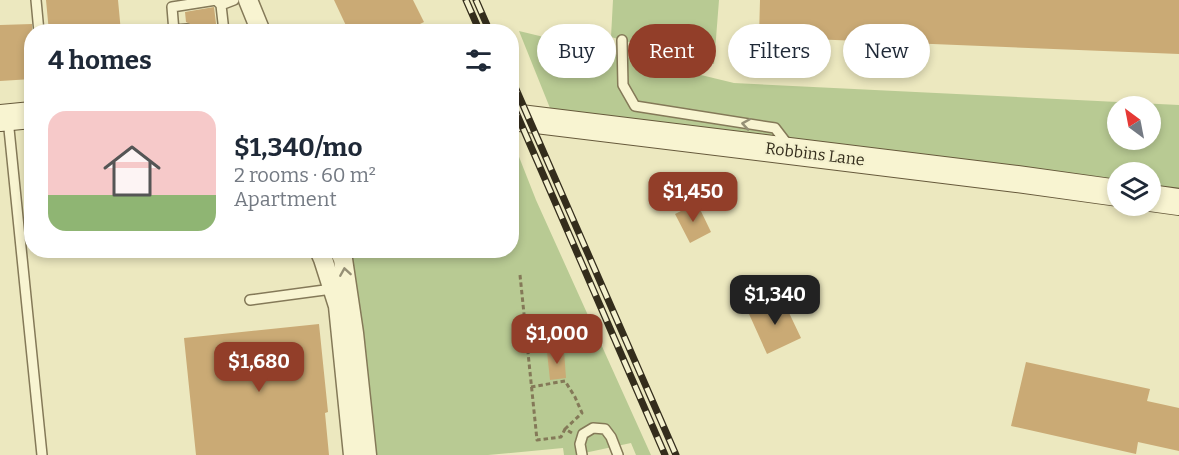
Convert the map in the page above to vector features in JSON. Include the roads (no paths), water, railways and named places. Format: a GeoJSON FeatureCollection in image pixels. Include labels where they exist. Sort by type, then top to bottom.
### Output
{"type":"FeatureCollection","features":[{"type":"Feature","properties":{"kind":"street"},"geometry":{"type":"LineString","coordinates":[[248,0],[258,24]]}},
{"type":"Feature","properties":{"kind":"street","name":"Robbins Lane"},"geometry":{"type":"LineString","coordinates":[[519,118],[1107,191]]}},
{"type":"Feature","properties":{"kind":"street"},"geometry":{"type":"LineString","coordinates":[[1161,200],[1179,202]]}},
{"type":"Feature","properties":{"kind":"street"},"geometry":{"type":"LineString","coordinates":[[323,258],[338,306],[353,455]]}},
{"type":"Feature","properties":{"kind":"street"},"geometry":{"type":"LineString","coordinates":[[343,258],[354,333],[367,455]]}},
{"type":"Feature","properties":{"kind":"lane"},"geometry":{"type":"LineString","coordinates":[[36,0],[38,24]]}},
{"type":"Feature","properties":{"kind":"lane"},"geometry":{"type":"LineString","coordinates":[[173,24],[172,7],[216,0],[222,5]]}},
{"type":"Feature","properties":{"kind":"lane"},"geometry":{"type":"LineString","coordinates":[[222,5],[234,0]]}},
{"type":"Feature","properties":{"kind":"lane"},"geometry":{"type":"LineString","coordinates":[[222,5],[222,24]]}},
{"type":"Feature","properties":{"kind":"lane"},"geometry":{"type":"LineString","coordinates":[[622,40],[622,85],[636,106],[775,128],[793,152]]}},
{"type":"Feature","properties":{"kind":"lane"},"geometry":{"type":"LineString","coordinates":[[13,116],[24,245]]}},
{"type":"Feature","properties":{"kind":"lane"},"geometry":{"type":"LineString","coordinates":[[25,258],[42,455]]}},
{"type":"Feature","properties":{"kind":"lane"},"geometry":{"type":"LineString","coordinates":[[250,300],[332,289]]}},
{"type":"Feature","properties":{"kind":"lane"},"geometry":{"type":"LineString","coordinates":[[582,455],[580,444],[583,434],[593,428],[604,429],[611,437],[618,455]]}},
{"type":"Feature","properties":{"kind":"railway"},"geometry":{"type":"LineString","coordinates":[[466,0],[476,24]]}},
{"type":"Feature","properties":{"kind":"railway"},"geometry":{"type":"LineString","coordinates":[[476,0],[486,24]]}},
{"type":"Feature","properties":{"kind":"railway"},"geometry":{"type":"LineString","coordinates":[[519,96],[676,455]]}},
{"type":"Feature","properties":{"kind":"railway"},"geometry":{"type":"LineString","coordinates":[[519,119],[665,455]]}}]}
